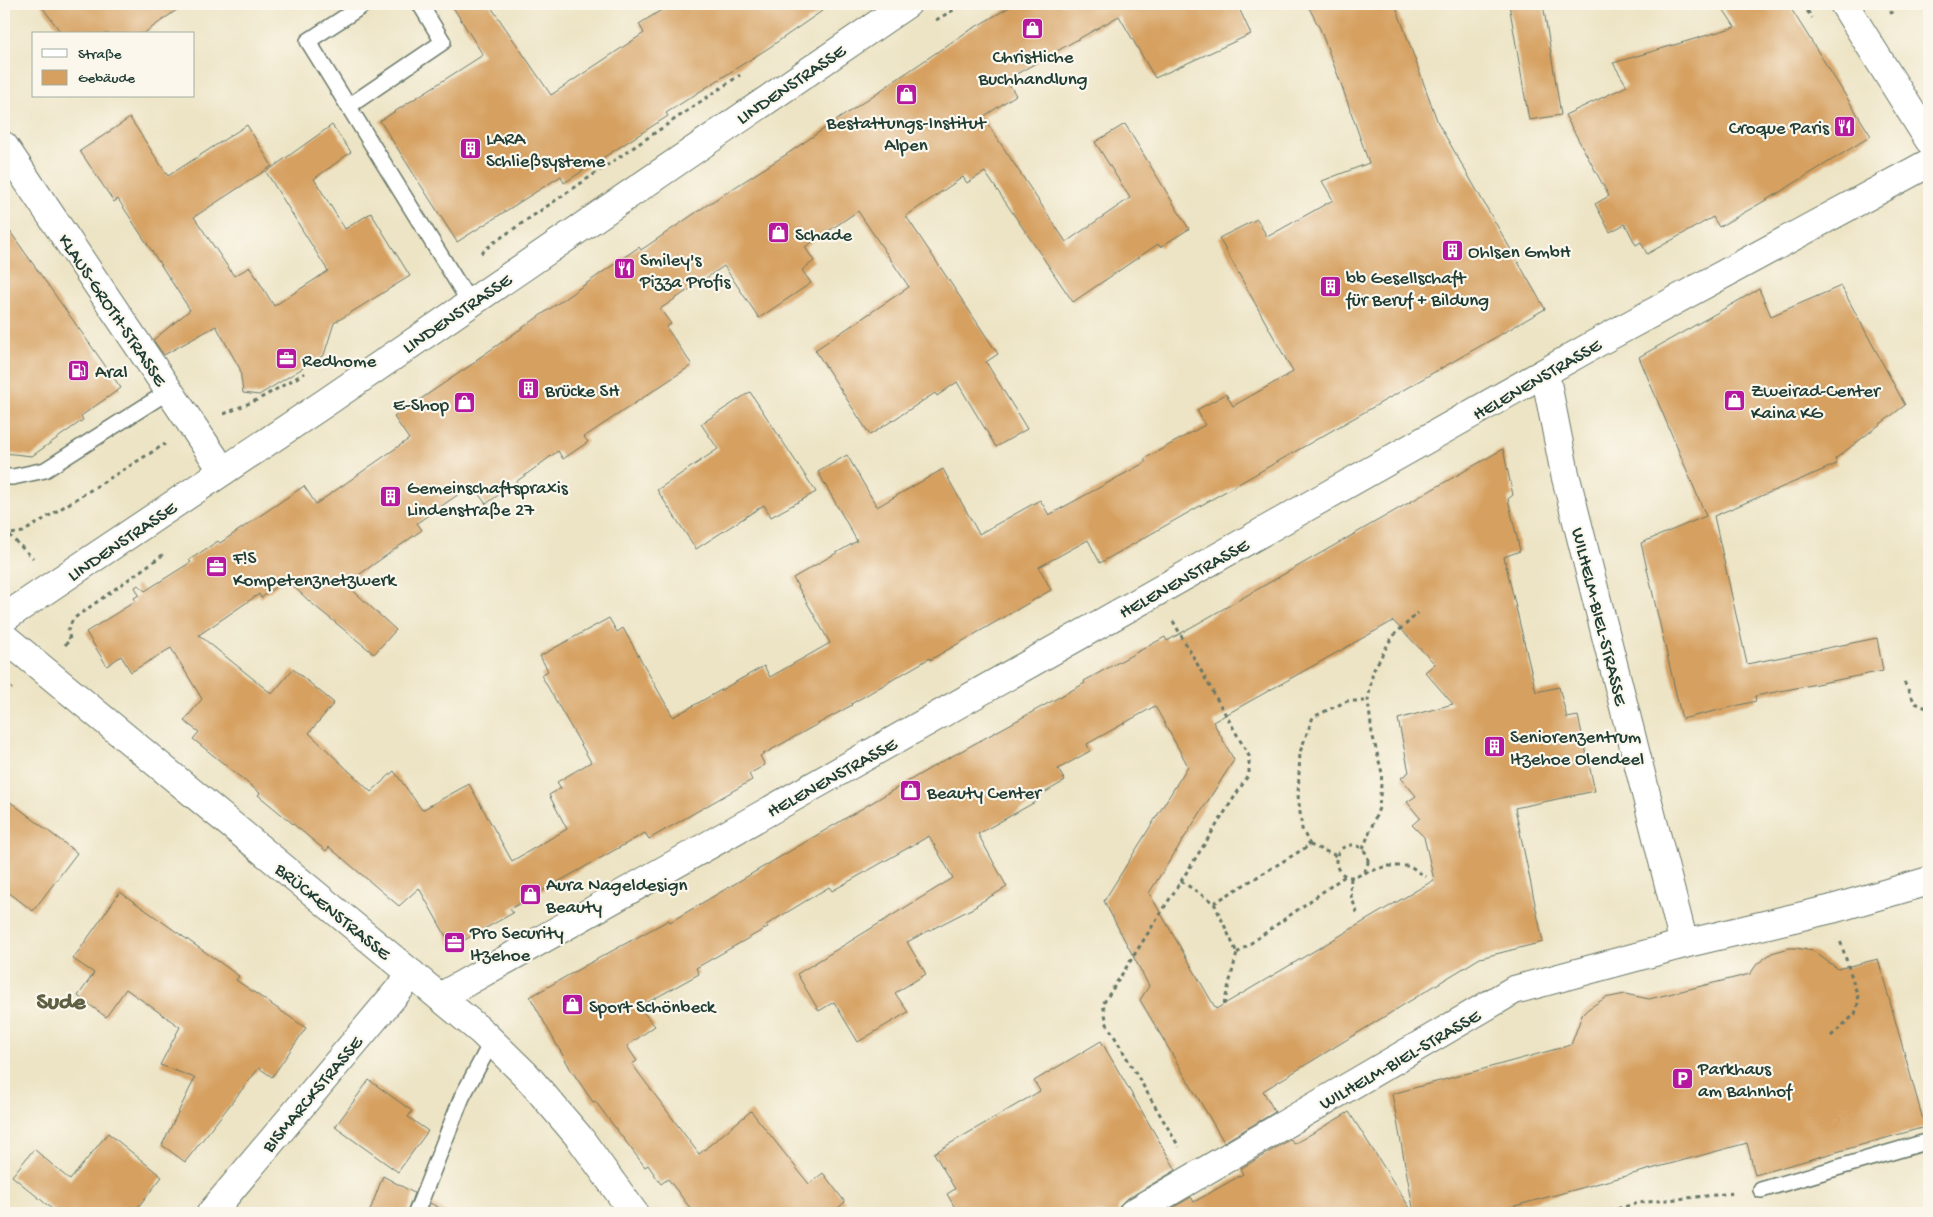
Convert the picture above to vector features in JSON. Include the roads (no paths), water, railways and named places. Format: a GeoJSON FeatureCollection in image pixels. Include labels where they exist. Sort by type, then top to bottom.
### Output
{"type":"FeatureCollection","features":[{"type":"Feature","properties":{"kind":"street","name":"LINDENSTRASSE"},"geometry":{"type":"LineString","coordinates":[[4,618],[223,471],[907,4]]}},
{"type":"Feature","properties":{"kind":"street"},"geometry":{"type":"LineString","coordinates":[[1844,4],[1929,140]]}},
{"type":"Feature","properties":{"kind":"street","name":"KLAUS-GROTH-STRASSE"},"geometry":{"type":"LineString","coordinates":[[4,146],[223,471]]}},
{"type":"Feature","properties":{"kind":"street","name":"HELENENSTRASSE"},"geometry":{"type":"LineString","coordinates":[[440,997],[1545,373],[1929,163]]}},
{"type":"Feature","properties":{"kind":"street","name":"WILHELM-BIEL-STRASSE"},"geometry":{"type":"LineString","coordinates":[[1545,373],[1565,474],[1684,944]]}},
{"type":"Feature","properties":{"kind":"street","name":"BRÜCKENSTRASSE"},"geometry":{"type":"LineString","coordinates":[[4,637],[492,1042],[526,1075],[580,1137],[634,1213]]}},
{"type":"Feature","properties":{"kind":"street","name":"WILHELM-BIEL-STRASSE"},"geometry":{"type":"LineString","coordinates":[[1133,1213],[1514,990],[1684,944],[1832,909],[1929,881]]}},
{"type":"Feature","properties":{"kind":"street","name":"BISMARCKSTRASSE"},"geometry":{"type":"LineString","coordinates":[[211,1213],[412,974]]}},
{"type":"Feature","properties":{"kind":"lane"},"geometry":{"type":"LineString","coordinates":[[365,4],[308,41],[470,303]]}},
{"type":"Feature","properties":{"kind":"lane"},"geometry":{"type":"LineString","coordinates":[[349,106],[443,42],[420,4]]}},
{"type":"Feature","properties":{"kind":"lane"},"geometry":{"type":"LineString","coordinates":[[4,476],[13,477],[45,470],[169,391]]}},
{"type":"Feature","properties":{"kind":"lane"},"geometry":{"type":"LineString","coordinates":[[416,1213],[462,1097],[492,1042]]}},
{"type":"Feature","properties":{"kind":"lane"},"geometry":{"type":"LineString","coordinates":[[1761,1190],[1929,1141]]}},
{"type":"Feature","properties":{"kind":"place","name":"Christliche Buchhandlung"},"geometry":{"type":"Point","coordinates":[1033,29]}},
{"type":"Feature","properties":{"kind":"place","name":"Bestattungs-Institut Alpen"},"geometry":{"type":"Point","coordinates":[906,95]}},
{"type":"Feature","properties":{"kind":"place","name":"Croque Paris"},"geometry":{"type":"Point","coordinates":[1845,126]}},
{"type":"Feature","properties":{"kind":"place","name":"LARA Schließsysteme"},"geometry":{"type":"Point","coordinates":[470,148]}},
{"type":"Feature","properties":{"kind":"place","name":"Schade"},"geometry":{"type":"Point","coordinates":[779,233]}},
{"type":"Feature","properties":{"kind":"place","name":"Ohlsen GmbH"},"geometry":{"type":"Point","coordinates":[1452,250]}},
{"type":"Feature","properties":{"kind":"place","name":"Smiley's Pizza Profis"},"geometry":{"type":"Point","coordinates":[624,269]}},
{"type":"Feature","properties":{"kind":"place","name":"bb Gesellschaft für Beruf + Bildung"},"geometry":{"type":"Point","coordinates":[1330,287]}},
{"type":"Feature","properties":{"kind":"place","name":"Redhome"},"geometry":{"type":"Point","coordinates":[286,359]}},
{"type":"Feature","properties":{"kind":"place","name":"Aral"},"geometry":{"type":"Point","coordinates":[79,370]}},
{"type":"Feature","properties":{"kind":"place","name":"Brücke SH"},"geometry":{"type":"Point","coordinates":[529,389]}},
{"type":"Feature","properties":{"kind":"place","name":"Zweirad-Center Kaina KG"},"geometry":{"type":"Point","coordinates":[1735,400]}},
{"type":"Feature","properties":{"kind":"place","name":"E-Shop"},"geometry":{"type":"Point","coordinates":[465,403]}},
{"type":"Feature","properties":{"kind":"place","name":"Gemeinschaftspraxis Lindenstraße 27"},"geometry":{"type":"Point","coordinates":[391,497]}},
{"type":"Feature","properties":{"kind":"place","name":"F!S Kompetenznetzwerk"},"geometry":{"type":"Point","coordinates":[217,567]}},
{"type":"Feature","properties":{"kind":"place","name":"Seniorenzentrum Itzehoe Olendeel"},"geometry":{"type":"Point","coordinates":[1494,746]}},
{"type":"Feature","properties":{"kind":"place","name":"Beauty Center"},"geometry":{"type":"Point","coordinates":[911,791]}},
{"type":"Feature","properties":{"kind":"place","name":"Aura Nageldesign Beauty"},"geometry":{"type":"Point","coordinates":[530,894]}},
{"type":"Feature","properties":{"kind":"place","name":"Pro Security Itzehoe"},"geometry":{"type":"Point","coordinates":[454,942]}},
{"type":"Feature","properties":{"kind":"place","name":"Sport Schönbeck"},"geometry":{"type":"Point","coordinates":[573,1005]}},
{"type":"Feature","properties":{"kind":"place","name":"Parkhaus am Bahnhof"},"geometry":{"type":"Point","coordinates":[1682,1078]}},
{"type":"Feature","properties":{"kind":"district","name":"Sude"},"geometry":{"type":"Point","coordinates":[61,1000]}}]}
